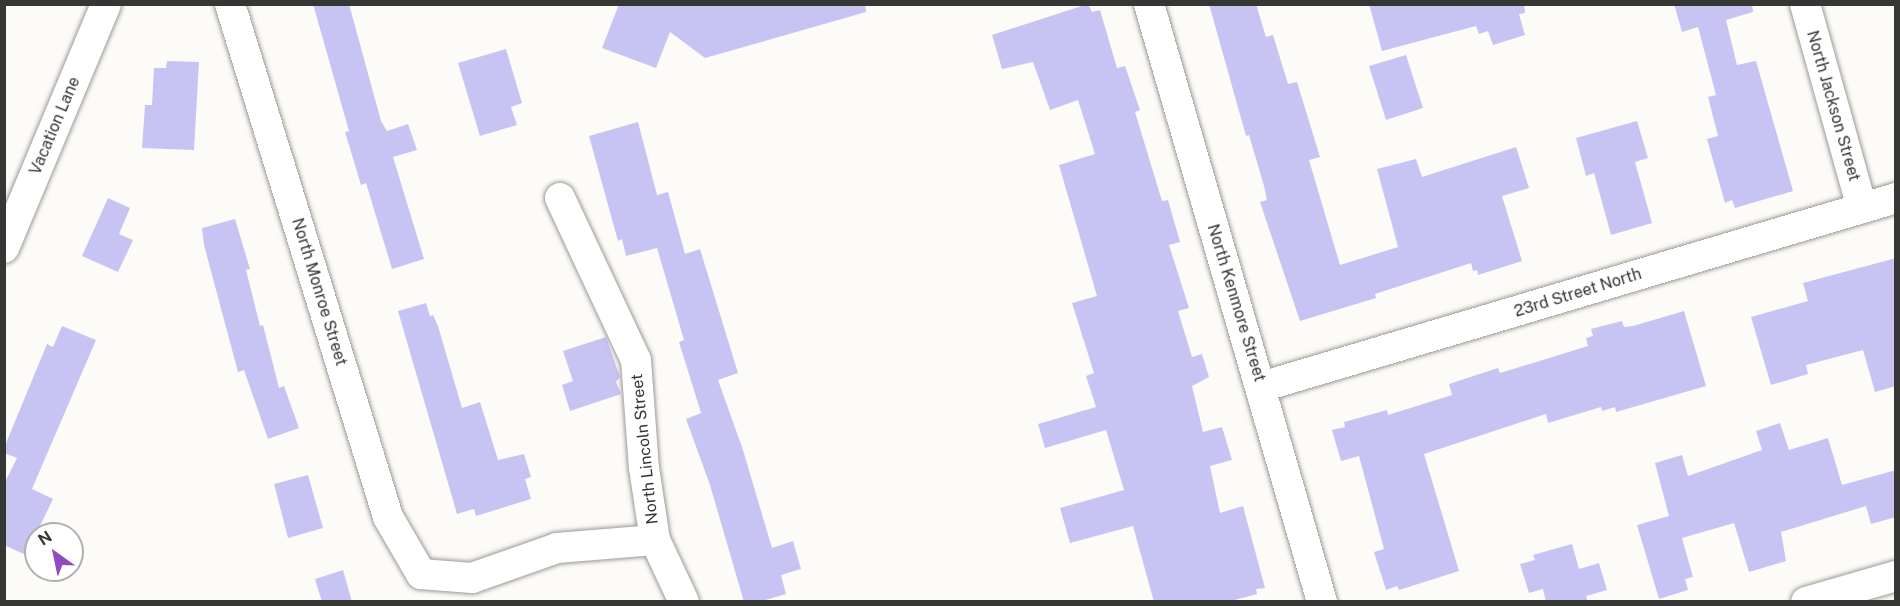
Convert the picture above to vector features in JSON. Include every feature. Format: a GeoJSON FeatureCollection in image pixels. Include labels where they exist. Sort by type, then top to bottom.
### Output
{"type":"FeatureCollection","features":[{"type":"Feature","properties":{"kind":"street","name":"Vacation Lane"},"geometry":{"type":"LineString","coordinates":[[4,248],[106,4]]}},
{"type":"Feature","properties":{"kind":"street","name":"North Monroe Street"},"geometry":{"type":"LineString","coordinates":[[230,4],[388,517],[421,574],[472,578],[558,548],[655,540]]}},
{"type":"Feature","properties":{"kind":"street","name":"North Kenmore Street"},"geometry":{"type":"LineString","coordinates":[[1149,4],[1322,602]]}},
{"type":"Feature","properties":{"kind":"street","name":"North Jackson Street"},"geometry":{"type":"LineString","coordinates":[[1805,4],[1862,208]]}},
{"type":"Feature","properties":{"kind":"street","name":"North Lincoln Street"},"geometry":{"type":"LineString","coordinates":[[560,198],[636,360],[644,468],[655,540],[684,602]]}},
{"type":"Feature","properties":{"kind":"street","name":"23rd Street North"},"geometry":{"type":"LineString","coordinates":[[1261,387],[1896,198]]}},
{"type":"Feature","properties":{"kind":"street"},"geometry":{"type":"LineString","coordinates":[[1806,602],[1896,576]]}},
{"type":"Feature","properties":{"kind":"building"},"geometry":{"type":"Polygon","coordinates":[[[313,4],[349,4],[381,121],[387,131],[408,124],[417,150],[393,157],[424,259],[392,269],[366,183],[361,185],[345,132],[349,131],[313,4]]]}},
{"type":"Feature","properties":{"kind":"building"},"geometry":{"type":"Polygon","coordinates":[[[619,4],[865,4],[866,12],[705,58],[670,32],[656,68],[602,48],[619,4]]]}},
{"type":"Feature","properties":{"kind":"building"},"geometry":{"type":"Polygon","coordinates":[[[1088,4],[1092,12],[1100,10],[1117,68],[1125,66],[1140,110],[1135,112],[1162,201],[1168,200],[1180,242],[1169,245],[1189,308],[1178,311],[1192,357],[1202,354],[1209,377],[1192,386],[1203,432],[1222,427],[1232,460],[1210,466],[1220,513],[1243,506],[1265,588],[1256,589],[1257,594],[1227,602],[1154,602],[1133,526],[1070,543],[1060,508],[1124,490],[1106,430],[1045,448],[1038,424],[1096,407],[1086,376],[1094,373],[1072,303],[1097,296],[1059,165],[1095,154],[1078,100],[1050,110],[1033,62],[1002,69],[992,35],[1088,4]]]}},
{"type":"Feature","properties":{"kind":"building"},"geometry":{"type":"Polygon","coordinates":[[[1209,4],[1256,4],[1266,37],[1273,35],[1288,84],[1297,82],[1320,157],[1309,160],[1340,265],[1398,247],[1377,169],[1416,159],[1422,177],[1516,147],[1529,188],[1502,196],[1522,261],[1478,275],[1477,270],[1473,271],[1471,263],[1375,294],[1376,298],[1300,321],[1260,202],[1267,200],[1264,186],[1249,135],[1246,136],[1209,4]]]}},
{"type":"Feature","properties":{"kind":"building"},"geometry":{"type":"Polygon","coordinates":[[[1369,4],[1524,4],[1525,13],[1519,14],[1525,35],[1493,45],[1488,31],[1479,34],[1476,26],[1382,51],[1369,4]]]}},
{"type":"Feature","properties":{"kind":"building"},"geometry":{"type":"Polygon","coordinates":[[[1674,4],[1752,4],[1753,12],[1726,20],[1737,65],[1756,61],[1793,191],[1735,208],[1732,200],[1725,203],[1707,139],[1718,136],[1708,97],[1716,95],[1698,27],[1682,32],[1674,4]]]}},
{"type":"Feature","properties":{"kind":"building"},"geometry":{"type":"Polygon","coordinates":[[[506,49],[522,103],[511,107],[517,125],[480,136],[458,63],[506,49]]]}},
{"type":"Feature","properties":{"kind":"building"},"geometry":{"type":"Polygon","coordinates":[[[1406,55],[1423,108],[1386,120],[1369,66],[1406,55]]]}},
{"type":"Feature","properties":{"kind":"building"},"geometry":{"type":"Polygon","coordinates":[[[167,61],[199,62],[194,150],[142,148],[145,105],[152,105],[154,68],[166,68],[167,61]]]}},
{"type":"Feature","properties":{"kind":"building"},"geometry":{"type":"Polygon","coordinates":[[[1637,121],[1648,158],[1635,162],[1652,223],[1611,235],[1594,173],[1586,176],[1576,138],[1637,121]]]}},
{"type":"Feature","properties":{"kind":"building"},"geometry":{"type":"Polygon","coordinates":[[[638,122],[657,195],[668,192],[685,254],[700,249],[738,373],[718,380],[743,450],[772,548],[793,541],[801,569],[781,575],[786,594],[759,602],[744,602],[710,485],[686,419],[701,413],[679,342],[684,340],[657,248],[626,256],[622,239],[618,241],[589,136],[638,122]]]}},
{"type":"Feature","properties":{"kind":"building"},"geometry":{"type":"Polygon","coordinates":[[[108,198],[130,208],[119,234],[133,240],[118,272],[82,256],[108,198]]]}},
{"type":"Feature","properties":{"kind":"building"},"geometry":{"type":"Polygon","coordinates":[[[235,219],[250,269],[246,270],[260,326],[263,325],[279,388],[284,386],[299,428],[268,439],[244,370],[238,372],[204,245],[202,228],[235,219]]]}},
{"type":"Feature","properties":{"kind":"building"},"geometry":{"type":"Polygon","coordinates":[[[1896,258],[1896,386],[1875,392],[1863,350],[1806,365],[1808,374],[1771,385],[1751,317],[1808,301],[1803,283],[1896,258]]]}},
{"type":"Feature","properties":{"kind":"building"},"geometry":{"type":"Polygon","coordinates":[[[426,303],[430,316],[433,315],[438,326],[462,408],[480,402],[498,460],[524,454],[531,477],[525,479],[531,499],[476,516],[474,509],[457,514],[398,311],[426,303]]]}},
{"type":"Feature","properties":{"kind":"building"},"geometry":{"type":"Polygon","coordinates":[[[1684,311],[1706,386],[1616,412],[1615,407],[1602,411],[1601,407],[1548,423],[1546,414],[1424,454],[1459,571],[1399,590],[1397,586],[1386,590],[1374,552],[1384,549],[1359,456],[1341,461],[1332,430],[1345,427],[1344,422],[1387,410],[1388,415],[1452,395],[1449,384],[1498,368],[1500,373],[1588,346],[1586,338],[1593,336],[1591,329],[1622,321],[1624,327],[1633,326],[1684,311]]]}},
{"type":"Feature","properties":{"kind":"building"},"geometry":{"type":"Polygon","coordinates":[[[62,326],[96,340],[32,489],[53,499],[42,522],[24,522],[24,554],[4,545],[4,484],[17,458],[4,453],[4,448],[47,344],[53,347],[62,326]]]}},
{"type":"Feature","properties":{"kind":"building"},"geometry":{"type":"Polygon","coordinates":[[[606,337],[620,377],[616,382],[621,394],[570,411],[562,385],[573,381],[563,351],[606,337]]]}},
{"type":"Feature","properties":{"kind":"building"},"geometry":{"type":"Polygon","coordinates":[[[1780,423],[1789,450],[1828,438],[1842,485],[1896,470],[1896,517],[1871,524],[1866,506],[1781,532],[1786,561],[1749,572],[1734,523],[1682,538],[1693,577],[1685,579],[1688,590],[1659,599],[1637,525],[1669,516],[1655,463],[1682,455],[1688,476],[1762,450],[1756,431],[1780,423]]]}},
{"type":"Feature","properties":{"kind":"building"},"geometry":{"type":"Polygon","coordinates":[[[308,475],[323,528],[288,538],[274,484],[308,475]]]}},
{"type":"Feature","properties":{"kind":"building"},"geometry":{"type":"Polygon","coordinates":[[[1572,544],[1579,569],[1599,563],[1607,590],[1586,596],[1588,602],[1546,602],[1543,589],[1529,593],[1520,564],[1535,560],[1533,555],[1572,544]]]}},
{"type":"Feature","properties":{"kind":"building"},"geometry":{"type":"Polygon","coordinates":[[[343,570],[352,602],[322,602],[315,579],[343,570]]]}}]}
